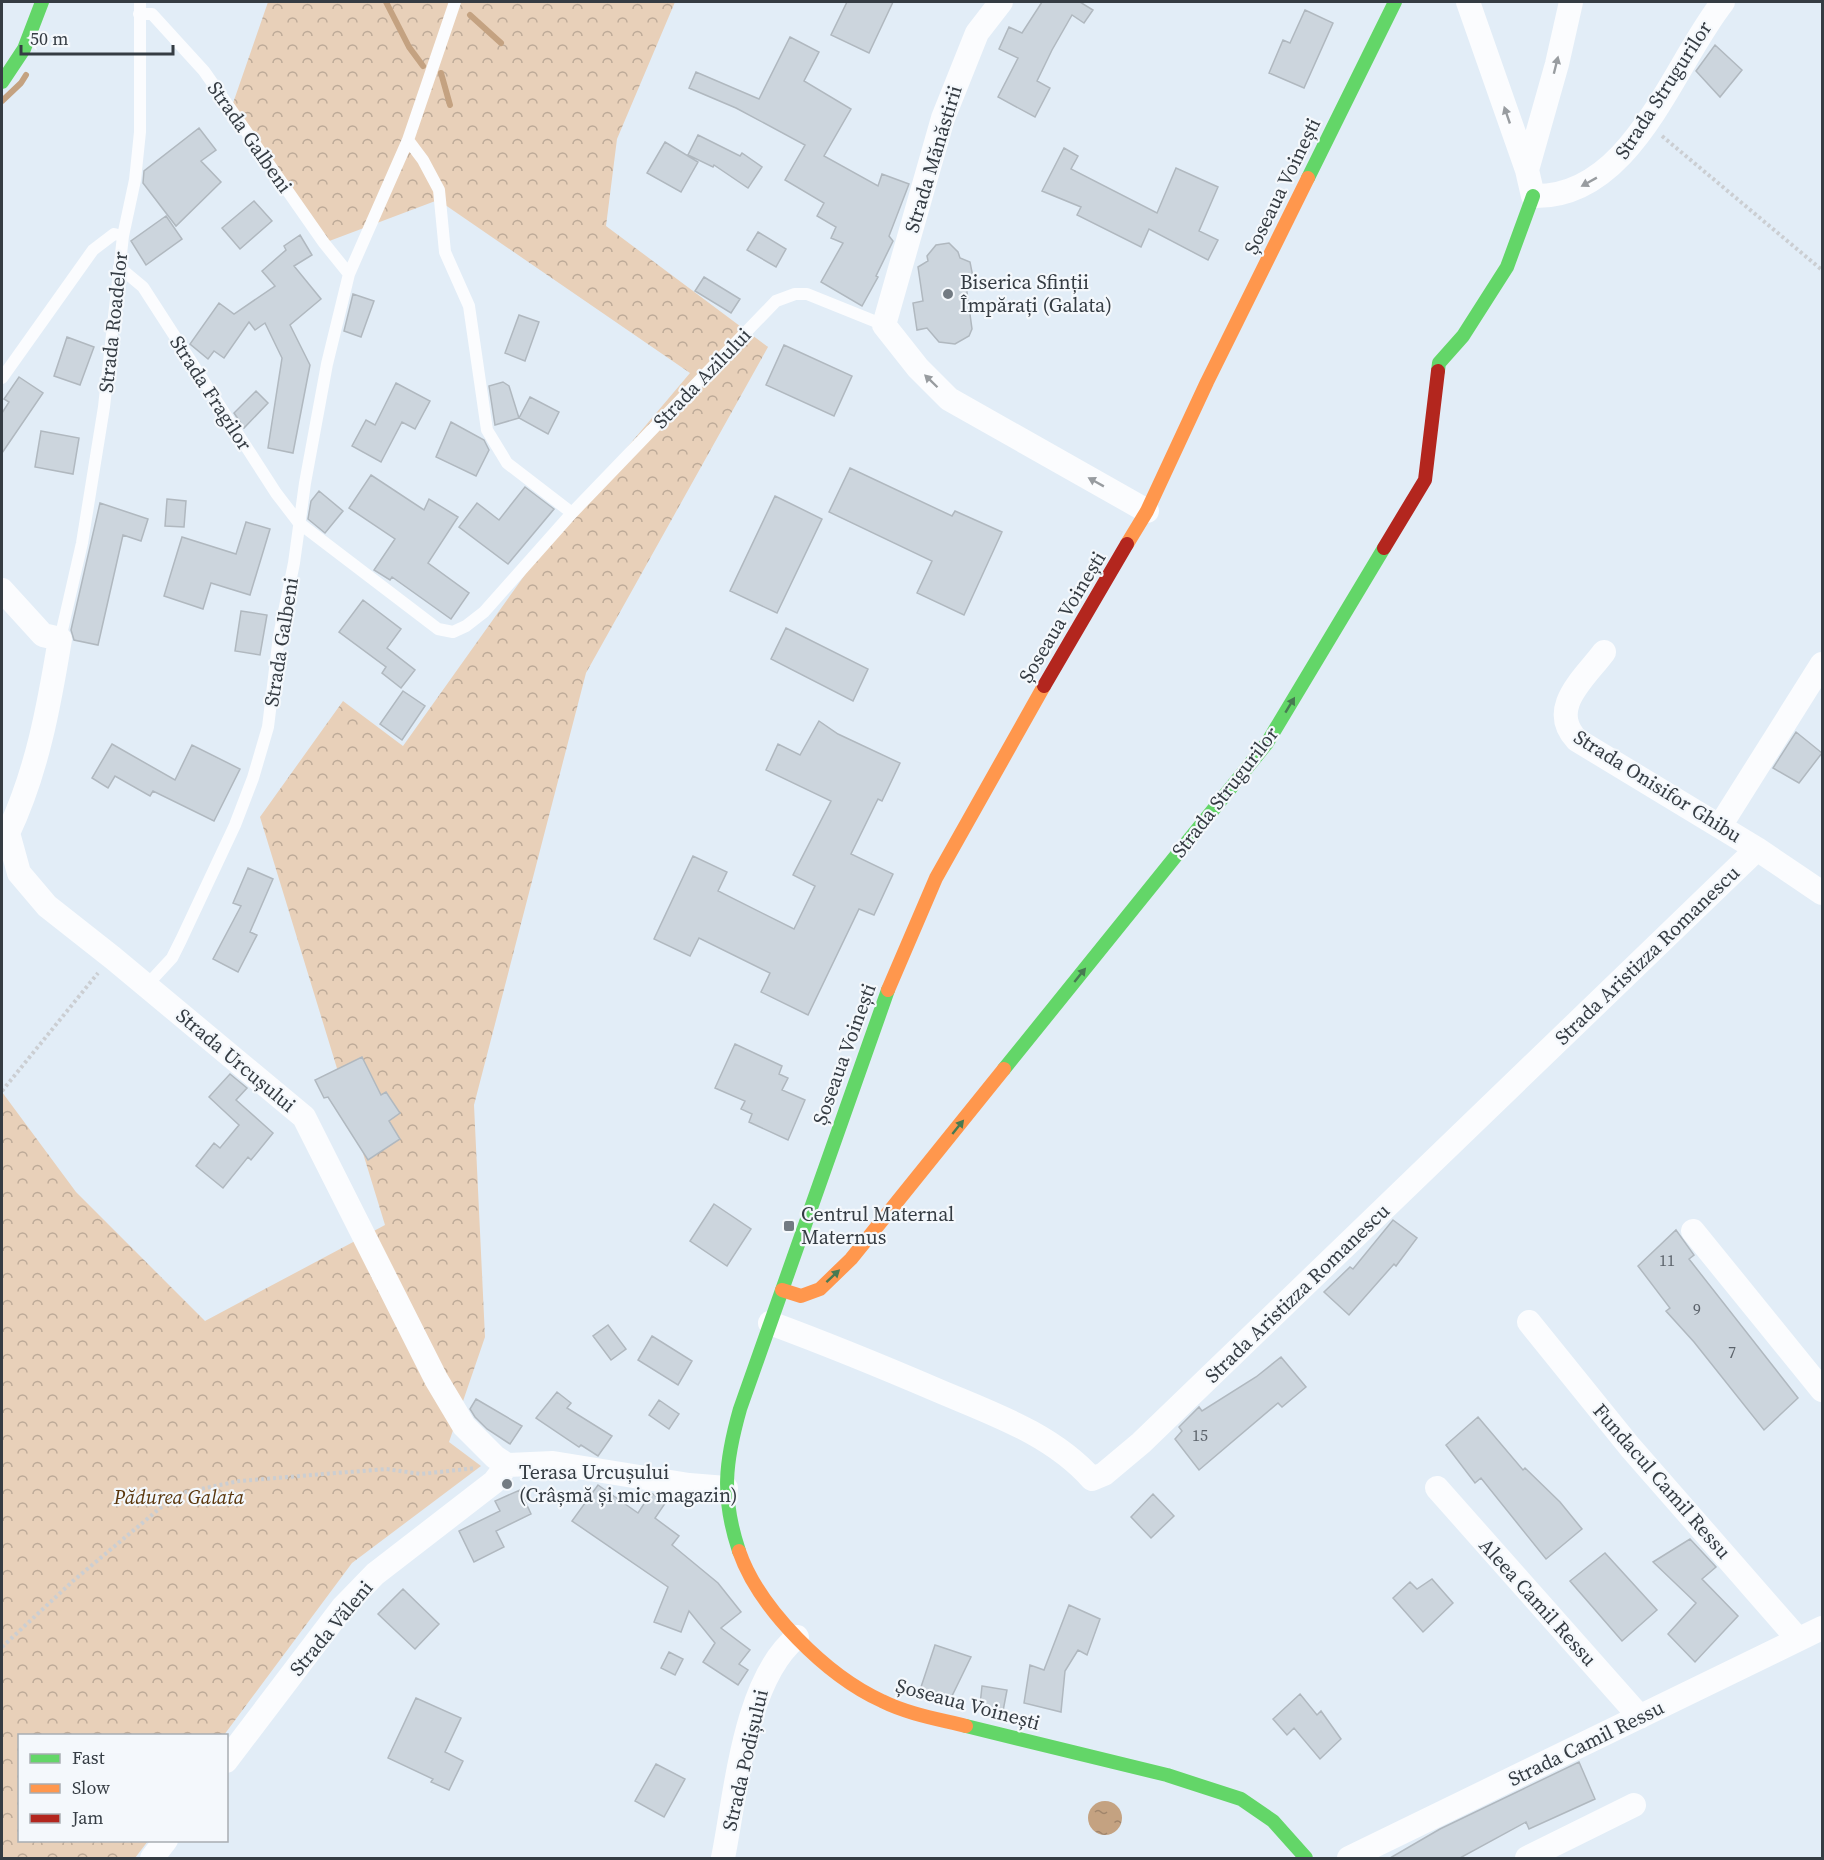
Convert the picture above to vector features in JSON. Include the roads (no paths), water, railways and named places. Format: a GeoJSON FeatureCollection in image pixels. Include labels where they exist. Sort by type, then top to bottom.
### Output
{"type":"FeatureCollection","features":[{"type":"Feature","properties":{"kind":"main road"},"geometry":{"type":"LineString","coordinates":[[2,82],[24,49],[42,2]]}},
{"type":"Feature","properties":{"kind":"main road","name":"Șoseaua Voinești"},"geometry":{"type":"LineString","coordinates":[[1306,1858],[1273,1821],[1241,1799],[1167,1775],[913,1713],[883,1702],[850,1684],[823,1664],[777,1615],[743,1562],[733,1532],[726,1488],[728,1451],[770,1323],[880,1008],[936,878],[994,771],[1147,511],[1207,382],[1395,2]]}},
{"type":"Feature","properties":{"kind":"main road","name":"Strada Strugurilor"},"geometry":{"type":"LineString","coordinates":[[782,1290],[801,1296],[820,1289],[851,1259],[1267,743],[1425,480],[1439,363],[1463,336],[1507,267],[1533,196]]}},
{"type":"Feature","properties":{"kind":"street","name":"Strada Mănăstirii"},"geometry":{"type":"LineString","coordinates":[[884,325],[943,118],[977,33],[1001,2]]}},
{"type":"Feature","properties":{"kind":"street"},"geometry":{"type":"LineString","coordinates":[[1468,2],[1527,170],[1533,196]]}},
{"type":"Feature","properties":{"kind":"street"},"geometry":{"type":"LineString","coordinates":[[1527,170],[1557,64],[1571,2]]}},
{"type":"Feature","properties":{"kind":"street","name":"Strada Strugurilor"},"geometry":{"type":"LineString","coordinates":[[1533,196],[1550,197],[1589,183],[1611,167],[1646,122],[1707,21],[1723,2]]}},
{"type":"Feature","properties":{"kind":"street","name":"Strada Azilului"},"geometry":{"type":"LineString","coordinates":[[884,325],[918,368],[949,399],[1147,511]]}},
{"type":"Feature","properties":{"kind":"street"},"geometry":{"type":"LineString","coordinates":[[2,590],[43,635],[60,639]]}},
{"type":"Feature","properties":{"kind":"street","name":"Strada Urcușului"},"geometry":{"type":"LineString","coordinates":[[60,639],[46,724],[21,807],[8,833],[19,873],[46,906],[114,958],[304,1117],[436,1379],[465,1426],[495,1457],[507,1465]]}},
{"type":"Feature","properties":{"kind":"street","name":"Strada Onisifor Ghibu"},"geometry":{"type":"LineString","coordinates":[[1604,652],[1568,701],[1564,722],[1569,732],[1577,740],[1757,849],[1822,893]]}},
{"type":"Feature","properties":{"kind":"street"},"geometry":{"type":"LineString","coordinates":[[1720,826],[1822,664]]}},
{"type":"Feature","properties":{"kind":"street","name":"Strada Aristizza Romanescu"},"geometry":{"type":"LineString","coordinates":[[770,1323],[892,1371],[1029,1430],[1080,1466],[1092,1479],[1104,1474],[1141,1443],[1757,849]]}},
{"type":"Feature","properties":{"kind":"street"},"geometry":{"type":"LineString","coordinates":[[1693,1231],[1822,1390]]}},
{"type":"Feature","properties":{"kind":"street","name":"Fundacul Camil Ressu"},"geometry":{"type":"LineString","coordinates":[[1529,1322],[1630,1447],[1798,1639]]}},
{"type":"Feature","properties":{"kind":"street"},"geometry":{"type":"LineString","coordinates":[[507,1465],[553,1462],[689,1485],[726,1488]]}},
{"type":"Feature","properties":{"kind":"street","name":"Strada Văleni"},"geometry":{"type":"LineString","coordinates":[[228,1758],[343,1607],[375,1574],[494,1482],[507,1465]]}},
{"type":"Feature","properties":{"kind":"street","name":"Aleea Camil Ressu"},"geometry":{"type":"LineString","coordinates":[[1437,1488],[1640,1717]]}},
{"type":"Feature","properties":{"kind":"street","name":"Strada Camil Ressu"},"geometry":{"type":"LineString","coordinates":[[1349,1858],[1822,1628]]}},
{"type":"Feature","properties":{"kind":"street","name":"Strada Podișului"},"geometry":{"type":"LineString","coordinates":[[723,1858],[749,1725],[761,1685],[782,1648],[797,1637]]}},
{"type":"Feature","properties":{"kind":"street"},"geometry":{"type":"LineString","coordinates":[[1527,1858],[1634,1805]]}},
{"type":"Feature","properties":{"kind":"street"},"geometry":{"type":"LineString","coordinates":[[152,1858],[164,1842]]}},
{"type":"Feature","properties":{"kind":"lane","name":"Strada Galbeni"},"geometry":{"type":"LineString","coordinates":[[147,985],[172,958],[235,825],[253,778],[268,727],[279,636],[327,364],[349,274],[408,140],[455,2]]}},
{"type":"Feature","properties":{"kind":"lane","name":"Strada Galbeni"},"geometry":{"type":"LineString","coordinates":[[140,8],[152,14],[204,71],[324,243],[349,274]]}},
{"type":"Feature","properties":{"kind":"lane","name":"Strada Roadelor"},"geometry":{"type":"LineString","coordinates":[[60,639],[82,543],[99,441],[123,236],[135,180],[140,132],[140,8]]}},
{"type":"Feature","properties":{"kind":"lane"},"geometry":{"type":"LineString","coordinates":[[408,140],[439,190],[446,252],[470,306],[488,430],[507,463],[572,513]]}},
{"type":"Feature","properties":{"kind":"lane"},"geometry":{"type":"LineString","coordinates":[[2,378],[93,250],[114,234],[123,236]]}},
{"type":"Feature","properties":{"kind":"lane","name":"Strada Fragilor"},"geometry":{"type":"LineString","coordinates":[[119,267],[143,288],[276,493],[299,523]]}},
{"type":"Feature","properties":{"kind":"lane","name":"Strada Azilului"},"geometry":{"type":"LineString","coordinates":[[299,523],[322,538],[438,629],[453,632],[466,626],[484,612],[572,513],[776,301],[795,294],[807,294],[884,325]]}},
{"type":"Feature","properties":{"kind":"water"},"geometry":{"type":"Polygon","coordinates":[[[1105,1801],[1117,1806],[1122,1818],[1117,1830],[1105,1835],[1093,1830],[1088,1818],[1093,1806],[1105,1801]]]}},
{"type":"Feature","properties":{"kind":"waterway"},"geometry":{"type":"LineString","coordinates":[[386,2],[409,47],[423,66]]}},
{"type":"Feature","properties":{"kind":"waterway"},"geometry":{"type":"LineString","coordinates":[[470,15],[501,43]]}},
{"type":"Feature","properties":{"kind":"waterway"},"geometry":{"type":"LineString","coordinates":[[441,73],[450,105]]}},
{"type":"Feature","properties":{"kind":"waterway"},"geometry":{"type":"LineString","coordinates":[[2,101],[26,75]]}},
{"type":"Feature","properties":{"kind":"place","name":"Biserica Sfinții Împărați (Galata)"},"geometry":{"type":"Point","coordinates":[948,294]}},
{"type":"Feature","properties":{"kind":"place","name":"Centrul Maternal Maternus"},"geometry":{"type":"Point","coordinates":[789,1226]}},
{"type":"Feature","properties":{"kind":"place","name":"Terasa Urcușului (Crâșmă și mic magazin)"},"geometry":{"type":"Point","coordinates":[507,1484]}},
{"type":"Feature","properties":{"kind":"park label","name":"Pădurea Galata"},"geometry":{"type":"Point","coordinates":[179,1497]}}]}
